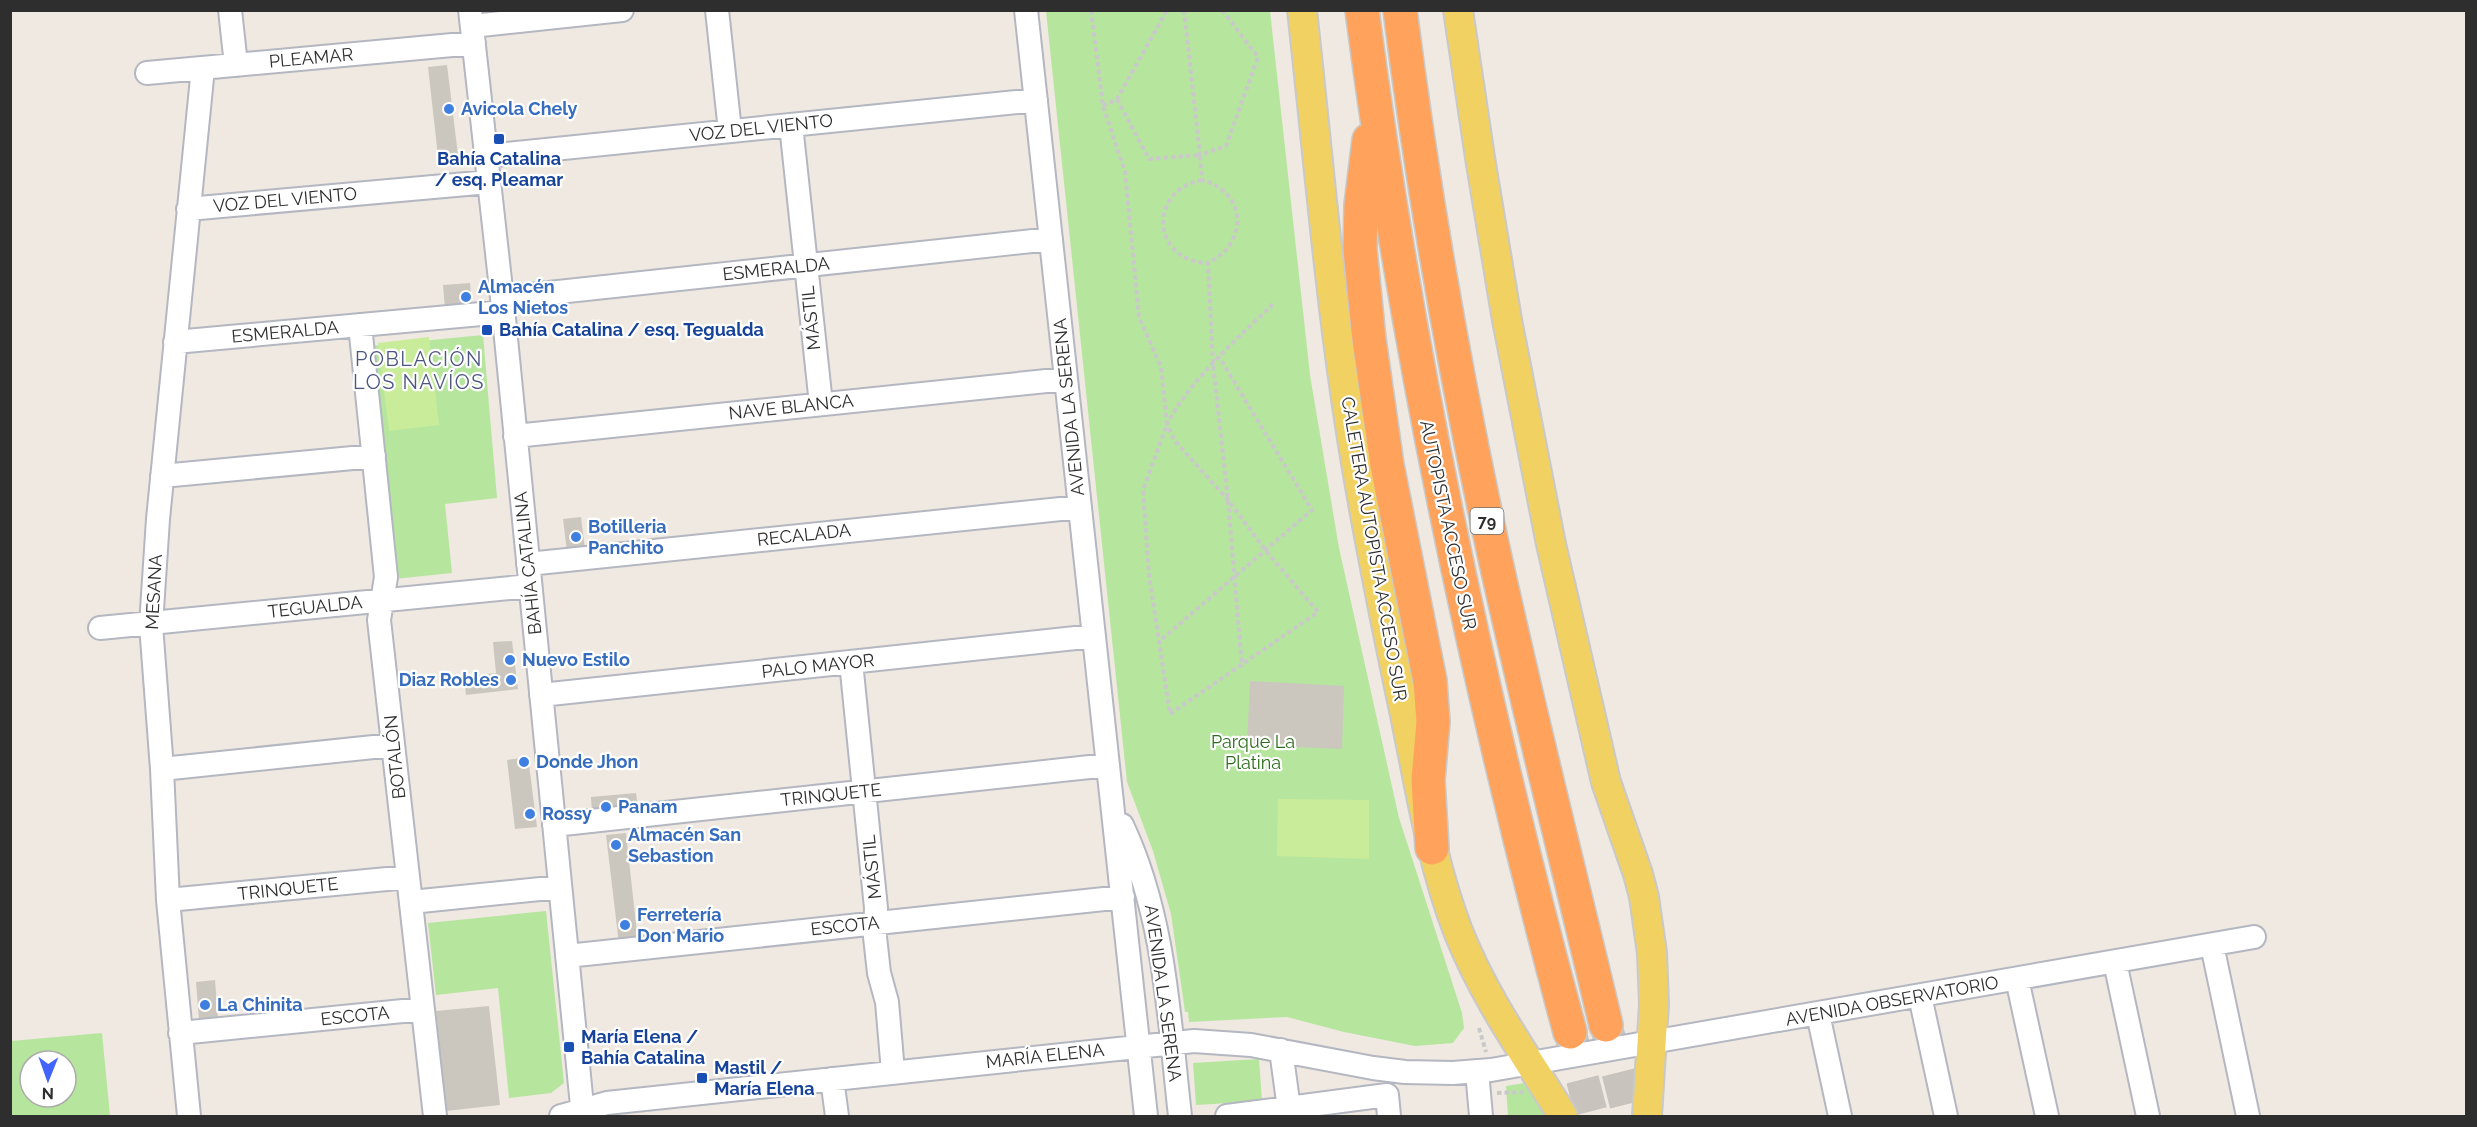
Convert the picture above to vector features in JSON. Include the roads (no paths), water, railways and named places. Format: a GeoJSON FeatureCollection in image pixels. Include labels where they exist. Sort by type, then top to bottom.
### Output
{"type":"FeatureCollection","features":[{"type":"Feature","properties":{"kind":"highway","name":"AUTOPISTA ACCESO SUR"},"geometry":{"type":"LineString","coordinates":[[1362,10],[1406,308],[1469,623],[1498,751],[1570,1032]]}},
{"type":"Feature","properties":{"kind":"highway","name":"79"},"geometry":{"type":"LineString","coordinates":[[1400,10],[1438,270],[1471,443],[1538,745],[1606,1025]]}},
{"type":"Feature","properties":{"kind":"highway"},"geometry":{"type":"LineString","coordinates":[[1371,82],[1369,143],[1359,223],[1360,249],[1369,339],[1387,465],[1432,697],[1433,722],[1428,780],[1432,848]]}},
{"type":"Feature","properties":{"kind":"main road","name":"CALETERA AUTOPISTA ACCESO SUR"},"geometry":{"type":"LineString","coordinates":[[1302,10],[1331,277],[1356,463],[1379,593],[1432,848],[1454,920],[1475,970],[1508,1032],[1530,1065]]}},
{"type":"Feature","properties":{"kind":"main road"},"geometry":{"type":"LineString","coordinates":[[1458,10],[1501,286],[1551,544],[1606,782],[1636,866],[1644,897],[1654,980],[1647,1116]]}},
{"type":"Feature","properties":{"kind":"main road"},"geometry":{"type":"LineString","coordinates":[[1530,1065],[1563,1116]]}},
{"type":"Feature","properties":{"kind":"street"},"geometry":{"type":"LineString","coordinates":[[230,10],[236,65]]}},
{"type":"Feature","properties":{"kind":"street","name":"PLEAMAR"},"geometry":{"type":"LineString","coordinates":[[147,74],[236,65],[472,26],[622,10]]}},
{"type":"Feature","properties":{"kind":"street"},"geometry":{"type":"LineString","coordinates":[[717,10],[730,131]]}},
{"type":"Feature","properties":{"kind":"street","name":"AVENIDA LA SERENA"},"geometry":{"type":"LineString","coordinates":[[1026,10],[1146,1116]]}},
{"type":"Feature","properties":{"kind":"street","name":"BAHÍA CATALINA"},"geometry":{"type":"LineString","coordinates":[[472,26],[567,956],[576,1114]]}},
{"type":"Feature","properties":{"kind":"street","name":"MESANA"},"geometry":{"type":"LineString","coordinates":[[189,1116],[168,900],[162,769],[151,625],[162,476],[202,68]]}},
{"type":"Feature","properties":{"kind":"street","name":"VOZ DEL VIENTO"},"geometry":{"type":"LineString","coordinates":[[486,156],[1035,100]]}},
{"type":"Feature","properties":{"kind":"street","name":"MÁSTIL"},"geometry":{"type":"LineString","coordinates":[[791,125],[820,404]]}},
{"type":"Feature","properties":{"kind":"street","name":"VOZ DEL VIENTO"},"geometry":{"type":"LineString","coordinates":[[189,209],[489,182]]}},
{"type":"Feature","properties":{"kind":"street","name":"ESMERALDA"},"geometry":{"type":"LineString","coordinates":[[175,342],[360,325],[806,266],[1051,239]]}},
{"type":"Feature","properties":{"kind":"street","name":"BOTALÓN"},"geometry":{"type":"LineString","coordinates":[[360,325],[386,577],[379,620],[435,1116]]}},
{"type":"Feature","properties":{"kind":"street","name":"NAVE BLANCA"},"geometry":{"type":"LineString","coordinates":[[515,436],[1066,379]]}},
{"type":"Feature","properties":{"kind":"street"},"geometry":{"type":"LineString","coordinates":[[162,476],[374,456]]}},
{"type":"Feature","properties":{"kind":"street","name":"RECALADA"},"geometry":{"type":"LineString","coordinates":[[529,575],[1080,507]]}},
{"type":"Feature","properties":{"kind":"street","name":"TEGUALDA"},"geometry":{"type":"LineString","coordinates":[[100,628],[151,625],[383,600],[529,575]]}},
{"type":"Feature","properties":{"kind":"street","name":"PALO MAYOR"},"geometry":{"type":"LineString","coordinates":[[541,695],[1094,636]]}},
{"type":"Feature","properties":{"kind":"street","name":"MÁSTIL"},"geometry":{"type":"LineString","coordinates":[[851,662],[876,908],[879,973],[887,1002],[893,1072]]}},
{"type":"Feature","properties":{"kind":"street"},"geometry":{"type":"LineString","coordinates":[[162,769],[393,746]]}},
{"type":"Feature","properties":{"kind":"street","name":"TRINQUETE"},"geometry":{"type":"LineString","coordinates":[[554,825],[1108,765]]}},
{"type":"Feature","properties":{"kind":"street","name":"AVENIDA LA SERENA"},"geometry":{"type":"LineString","coordinates":[[1113,804],[1135,855],[1151,902],[1159,942],[1180,1116]]}},
{"type":"Feature","properties":{"kind":"street","name":"TRINQUETE"},"geometry":{"type":"LineString","coordinates":[[168,900],[408,877]]}},
{"type":"Feature","properties":{"kind":"street"},"geometry":{"type":"LineString","coordinates":[[411,902],[560,887]]}},
{"type":"Feature","properties":{"kind":"street","name":"ESCOTA"},"geometry":{"type":"LineString","coordinates":[[567,956],[1122,897]]}},
{"type":"Feature","properties":{"kind":"street","name":"AVENIDA OBSERVATORIO"},"geometry":{"type":"LineString","coordinates":[[1530,1065],[2254,937]]}},
{"type":"Feature","properties":{"kind":"street"},"geometry":{"type":"LineString","coordinates":[[2212,945],[2248,1116]]}},
{"type":"Feature","properties":{"kind":"street"},"geometry":{"type":"LineString","coordinates":[[2115,962],[2148,1116]]}},
{"type":"Feature","properties":{"kind":"street"},"geometry":{"type":"LineString","coordinates":[[2017,979],[2048,1116]]}},
{"type":"Feature","properties":{"kind":"street"},"geometry":{"type":"LineString","coordinates":[[1920,996],[1946,1116]]}},
{"type":"Feature","properties":{"kind":"street","name":"ESCOTA"},"geometry":{"type":"LineString","coordinates":[[180,1034],[423,1009]]}},
{"type":"Feature","properties":{"kind":"street"},"geometry":{"type":"LineString","coordinates":[[1818,1014],[1840,1116]]}},
{"type":"Feature","properties":{"kind":"street","name":"MARÍA ELENA"},"geometry":{"type":"LineString","coordinates":[[576,1114],[606,1103],[1172,1043],[1221,1042],[1405,1072],[1477,1071],[1530,1065]]}},
{"type":"Feature","properties":{"kind":"street"},"geometry":{"type":"LineString","coordinates":[[1281,1050],[1289,1112]]}},
{"type":"Feature","properties":{"kind":"street"},"geometry":{"type":"LineString","coordinates":[[1477,1071],[1481,1116]]}},
{"type":"Feature","properties":{"kind":"street"},"geometry":{"type":"LineString","coordinates":[[832,1079],[837,1116]]}},
{"type":"Feature","properties":{"kind":"street"},"geometry":{"type":"LineString","coordinates":[[1227,1116],[1388,1106]]}},
{"type":"Feature","properties":{"kind":"tunnel"},"geometry":{"type":"LineString","coordinates":[[1606,1025],[1629,1116]]}},
{"type":"Feature","properties":{"kind":"tunnel"},"geometry":{"type":"LineString","coordinates":[[1570,1032],[1592,1116]]}},
{"type":"Feature","properties":{"kind":"place","name":"Avicola Chely"},"geometry":{"type":"Point","coordinates":[449,109]}},
{"type":"Feature","properties":{"kind":"place","name":"Bahía Catalina / esq. Pleamar"},"geometry":{"type":"Point","coordinates":[499,139]}},
{"type":"Feature","properties":{"kind":"place","name":"Almacén Los Nietos"},"geometry":{"type":"Point","coordinates":[466,297]}},
{"type":"Feature","properties":{"kind":"place","name":"Bahía Catalina / esq. Tegualda"},"geometry":{"type":"Point","coordinates":[487,330]}},
{"type":"Feature","properties":{"kind":"place","name":"Botilleria Panchito"},"geometry":{"type":"Point","coordinates":[576,537]}},
{"type":"Feature","properties":{"kind":"place","name":"Nuevo Estilo"},"geometry":{"type":"Point","coordinates":[510,660]}},
{"type":"Feature","properties":{"kind":"place","name":"Diaz Robles"},"geometry":{"type":"Point","coordinates":[511,680]}},
{"type":"Feature","properties":{"kind":"place","name":"Donde Jhon"},"geometry":{"type":"Point","coordinates":[524,762]}},
{"type":"Feature","properties":{"kind":"place","name":"Panam"},"geometry":{"type":"Point","coordinates":[606,807]}},
{"type":"Feature","properties":{"kind":"place","name":"Rossy"},"geometry":{"type":"Point","coordinates":[530,814]}},
{"type":"Feature","properties":{"kind":"place","name":"Almacén San Sebastion"},"geometry":{"type":"Point","coordinates":[616,845]}},
{"type":"Feature","properties":{"kind":"place","name":"Ferretería Don Mario"},"geometry":{"type":"Point","coordinates":[625,925]}},
{"type":"Feature","properties":{"kind":"place","name":"La Chinita"},"geometry":{"type":"Point","coordinates":[205,1005]}},
{"type":"Feature","properties":{"kind":"place","name":"María Elena / Bahía Catalina"},"geometry":{"type":"Point","coordinates":[569,1047]}},
{"type":"Feature","properties":{"kind":"place","name":"Mastil / María Elena"},"geometry":{"type":"Point","coordinates":[702,1078]}},
{"type":"Feature","properties":{"kind":"district","name":"POBLACIÓN LOS NAVÍOS"},"geometry":{"type":"Point","coordinates":[419,370]}},
{"type":"Feature","properties":{"kind":"park label","name":"Parque La Platina"},"geometry":{"type":"Point","coordinates":[1253,752]}}]}
